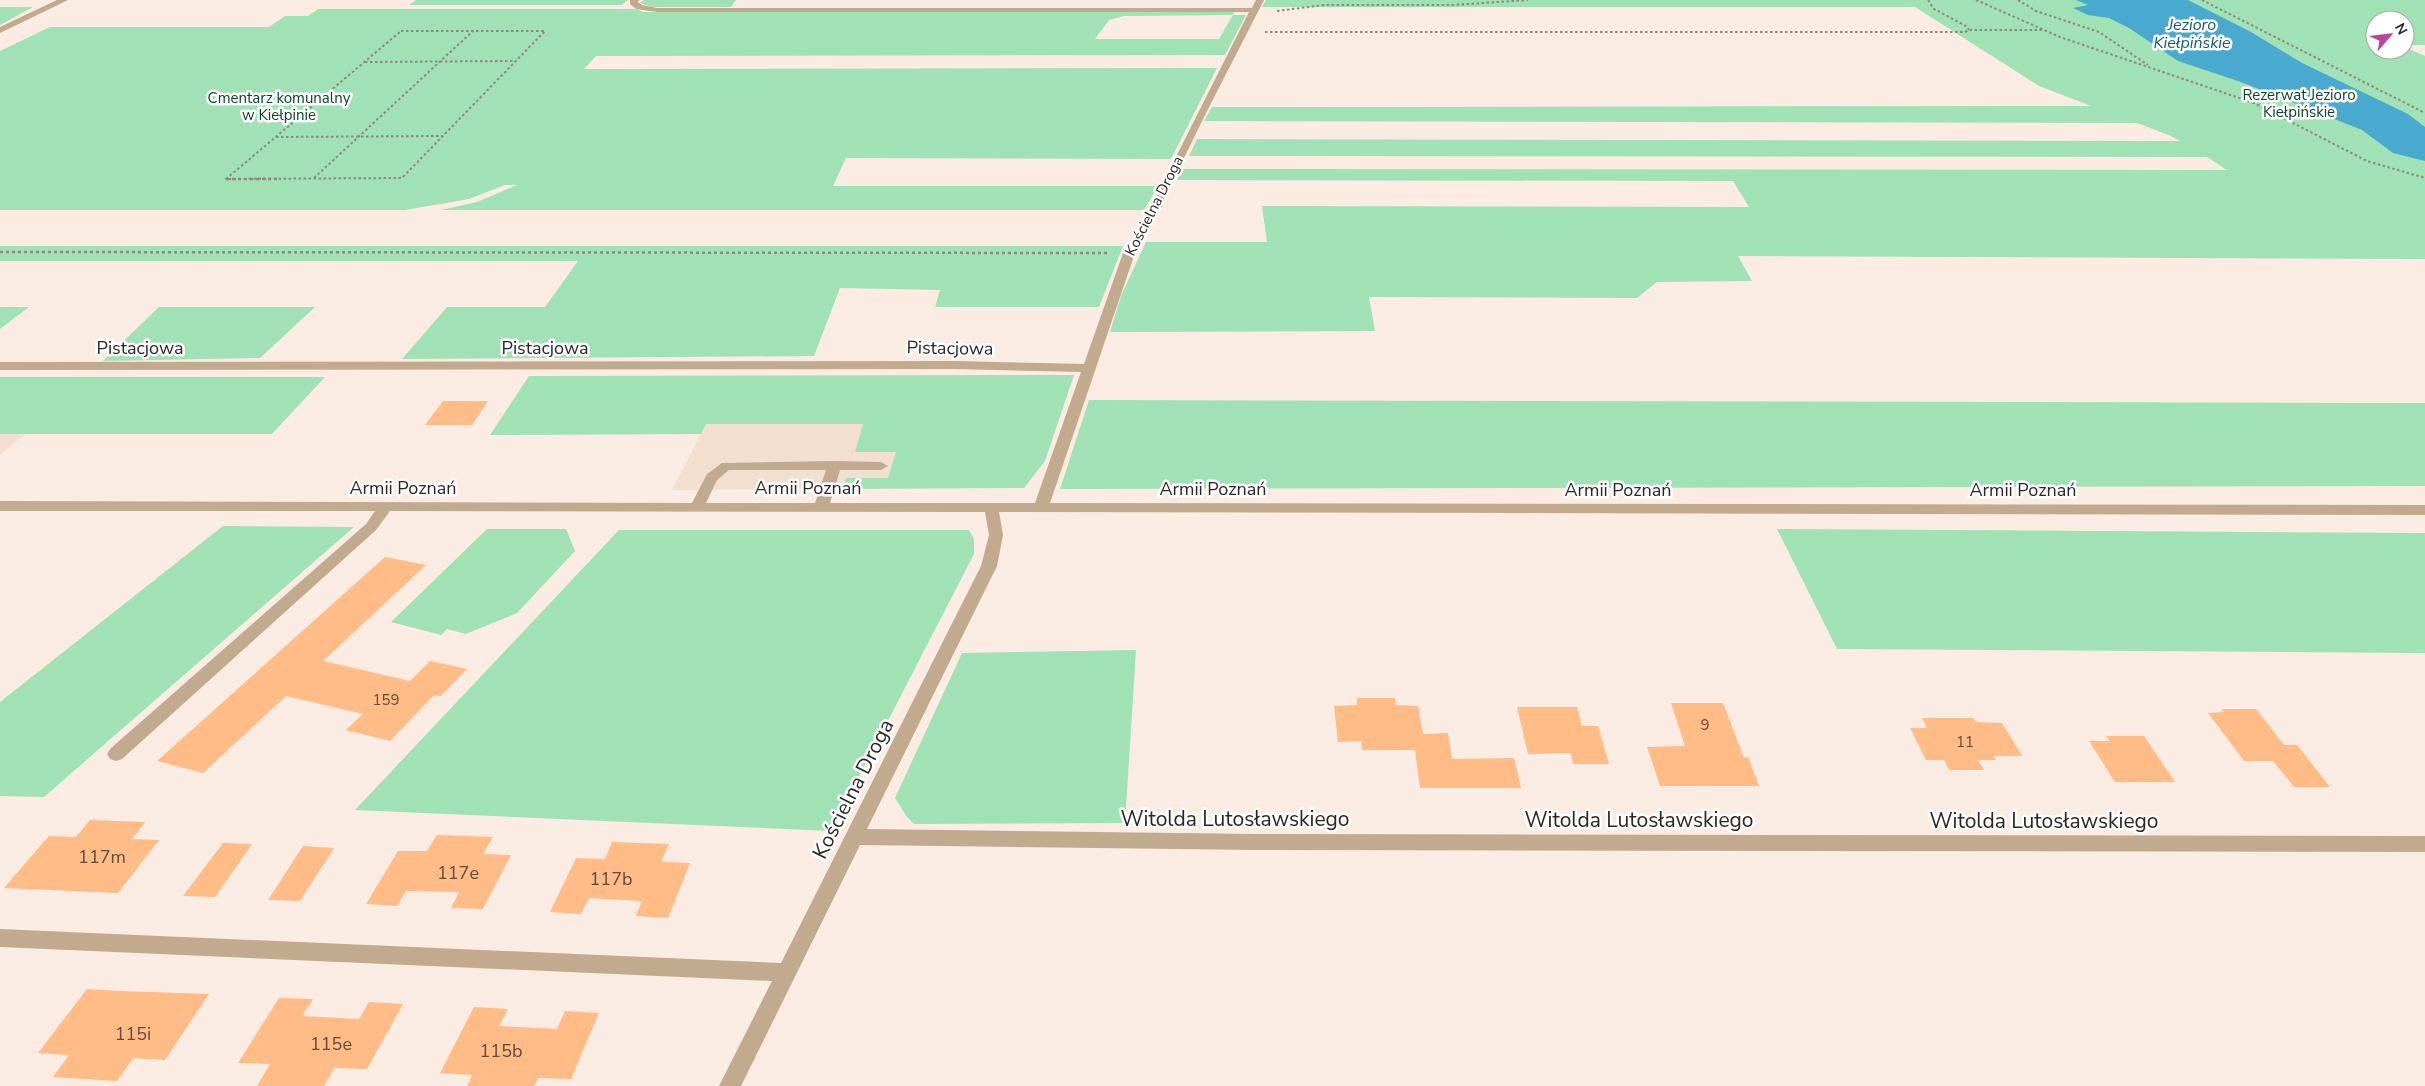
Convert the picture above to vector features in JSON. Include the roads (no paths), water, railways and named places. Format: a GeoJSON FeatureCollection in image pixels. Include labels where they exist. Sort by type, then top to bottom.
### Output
{"type":"FeatureCollection","features":[{"type":"Feature","properties":{"kind":"street"},"geometry":{"type":"LineString","coordinates":[[0,30],[64,0]]}},
{"type":"Feature","properties":{"kind":"street"},"geometry":{"type":"LineString","coordinates":[[634,1],[639,7],[657,10],[1256,8]]}},
{"type":"Feature","properties":{"kind":"street","name":"Kościelna Droga"},"geometry":{"type":"LineString","coordinates":[[1040,507],[1129,253],[1144,230],[1200,115],[1256,8]]}},
{"type":"Feature","properties":{"kind":"street","name":"Pistacjowa"},"geometry":{"type":"LineString","coordinates":[[0,366],[955,365],[1089,368]]}},
{"type":"Feature","properties":{"kind":"street"},"geometry":{"type":"LineString","coordinates":[[821,507],[835,465]]}},
{"type":"Feature","properties":{"kind":"street"},"geometry":{"type":"LineString","coordinates":[[698,507],[713,475],[717,470],[727,466],[881,466]]}},
{"type":"Feature","properties":{"kind":"street","name":"Armii Poznań"},"geometry":{"type":"LineString","coordinates":[[0,506],[2425,510]]}},
{"type":"Feature","properties":{"kind":"street"},"geometry":{"type":"LineString","coordinates":[[116,754],[372,528],[386,507]]}},
{"type":"Feature","properties":{"kind":"street","name":"Kościelna Droga"},"geometry":{"type":"LineString","coordinates":[[730,1086],[990,566],[996,535],[991,507]]}},
{"type":"Feature","properties":{"kind":"street","name":"Witolda Lutosławskiego"},"geometry":{"type":"LineString","coordinates":[[854,837],[1256,842],[2425,844]]}},
{"type":"Feature","properties":{"kind":"street"},"geometry":{"type":"LineString","coordinates":[[0,938],[786,972]]}},
{"type":"Feature","properties":{"kind":"water","name":"Jezioro Kiełpińskie"},"geometry":{"type":"Polygon","coordinates":[[[2076,0],[2188,0],[2251,32],[2302,63],[2408,114],[2425,127],[2425,161],[2393,153],[2362,130],[2241,82],[2178,61],[2129,28],[2109,18],[2088,15],[2073,8],[2088,5],[2076,0]]]}},
{"type":"Feature","properties":{"kind":"park label","name":"Rezerwat Jezioro Kiełpińskie"},"geometry":{"type":"Point","coordinates":[2299,104]}},
{"type":"Feature","properties":{"kind":"park label","name":"Cmentarz komunalny w Kiełpinie"},"geometry":{"type":"Point","coordinates":[279,106]}}]}
